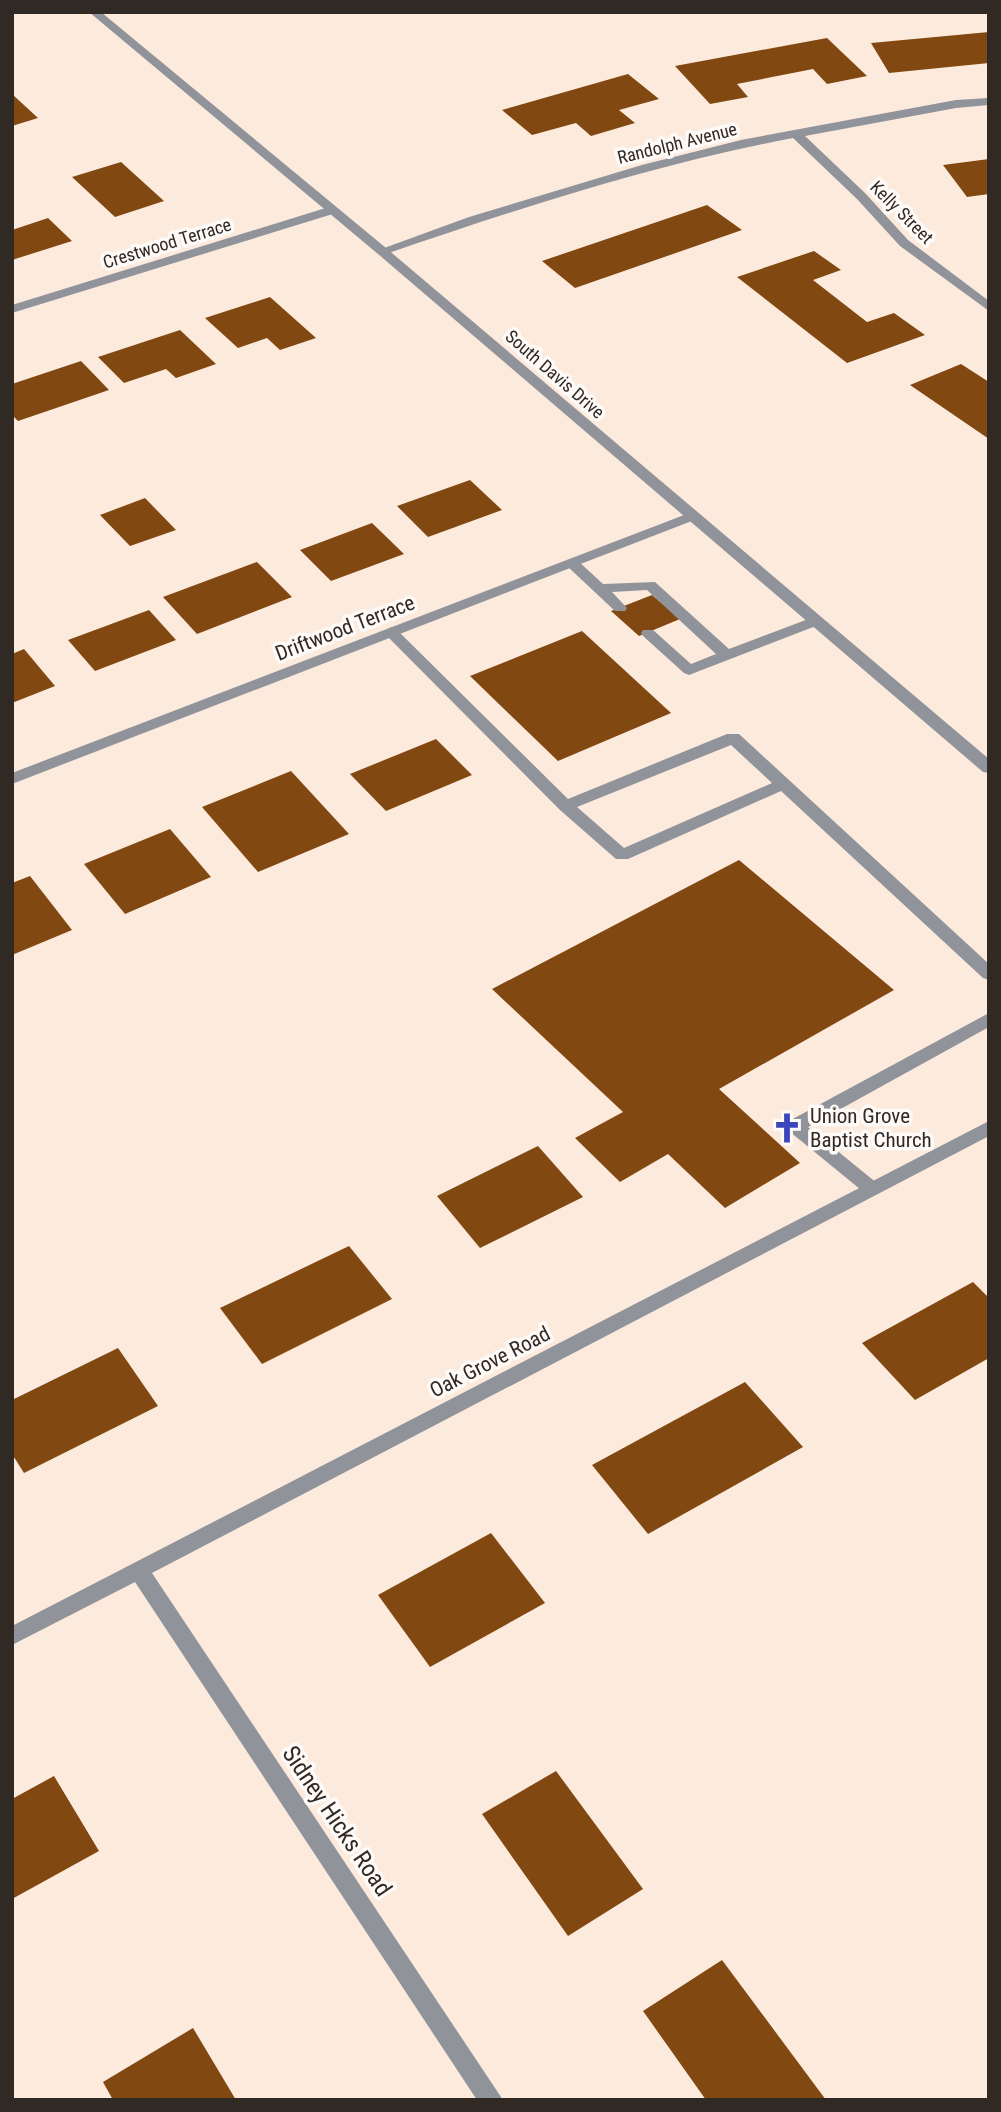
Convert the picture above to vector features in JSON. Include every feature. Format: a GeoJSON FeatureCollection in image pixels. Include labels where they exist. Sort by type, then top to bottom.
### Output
{"type":"FeatureCollection","features":[{"type":"Feature","properties":{"kind":"street","name":"South Davis Drive"},"geometry":{"type":"LineString","coordinates":[[94,12],[382,251],[989,768]]}},
{"type":"Feature","properties":{"kind":"street","name":"Randolph Avenue"},"geometry":{"type":"LineString","coordinates":[[382,251],[485,216],[646,168],[796,134],[956,104],[989,101]]}},
{"type":"Feature","properties":{"kind":"street","name":"Kelly Street"},"geometry":{"type":"LineString","coordinates":[[796,134],[904,243],[989,307]]}},
{"type":"Feature","properties":{"kind":"street","name":"Crestwood Terrace"},"geometry":{"type":"LineString","coordinates":[[12,309],[332,210]]}},
{"type":"Feature","properties":{"kind":"street","name":"Driftwood Terrace"},"geometry":{"type":"LineString","coordinates":[[12,779],[692,516]]}},
{"type":"Feature","properties":{"kind":"street"},"geometry":{"type":"LineString","coordinates":[[572,562],[620,608]]}},
{"type":"Feature","properties":{"kind":"street"},"geometry":{"type":"LineString","coordinates":[[600,589],[650,585],[727,656]]}},
{"type":"Feature","properties":{"kind":"street"},"geometry":{"type":"LineString","coordinates":[[648,632],[689,670],[816,621]]}},
{"type":"Feature","properties":{"kind":"street"},"geometry":{"type":"LineString","coordinates":[[391,632],[566,806],[622,855],[784,784]]}},
{"type":"Feature","properties":{"kind":"street"},"geometry":{"type":"LineString","coordinates":[[566,806],[733,738],[989,974]]}},
{"type":"Feature","properties":{"kind":"street"},"geometry":{"type":"LineString","coordinates":[[872,1189],[794,1126],[989,1019]]}},
{"type":"Feature","properties":{"kind":"street","name":"Oak Grove Road"},"geometry":{"type":"LineString","coordinates":[[12,1636],[989,1128]]}},
{"type":"Feature","properties":{"kind":"street","name":"Sidney Hicks Road"},"geometry":{"type":"LineString","coordinates":[[139,1570],[491,2100]]}},
{"type":"Feature","properties":{"kind":"building"},"geometry":{"type":"Polygon","coordinates":[[[989,32],[989,63],[889,73],[871,43],[989,32]]]}},
{"type":"Feature","properties":{"kind":"building"},"geometry":{"type":"Polygon","coordinates":[[[827,38],[867,76],[827,84],[813,69],[737,84],[748,97],[710,104],[675,66],[827,38]]]}},
{"type":"Feature","properties":{"kind":"building"},"geometry":{"type":"Polygon","coordinates":[[[628,74],[659,99],[619,110],[635,123],[591,136],[576,123],[532,135],[502,110],[628,74]]]}},
{"type":"Feature","properties":{"kind":"building"},"geometry":{"type":"Polygon","coordinates":[[[12,94],[38,118],[12,126],[12,94]]]}},
{"type":"Feature","properties":{"kind":"building"},"geometry":{"type":"Polygon","coordinates":[[[989,159],[989,194],[967,197],[943,165],[989,159]]]}},
{"type":"Feature","properties":{"kind":"building"},"geometry":{"type":"Polygon","coordinates":[[[121,162],[164,201],[115,217],[72,177],[121,162]]]}},
{"type":"Feature","properties":{"kind":"building"},"geometry":{"type":"Polygon","coordinates":[[[707,205],[742,230],[575,288],[542,261],[707,205]]]}},
{"type":"Feature","properties":{"kind":"building"},"geometry":{"type":"Polygon","coordinates":[[[48,218],[72,241],[12,260],[12,230],[48,218]]]}},
{"type":"Feature","properties":{"kind":"building"},"geometry":{"type":"Polygon","coordinates":[[[814,251],[841,270],[813,280],[867,322],[894,313],[925,335],[847,363],[737,277],[814,251]]]}},
{"type":"Feature","properties":{"kind":"building"},"geometry":{"type":"Polygon","coordinates":[[[270,297],[316,338],[280,350],[267,338],[238,348],[205,318],[270,297]]]}},
{"type":"Feature","properties":{"kind":"building"},"geometry":{"type":"Polygon","coordinates":[[[180,330],[216,364],[176,378],[166,369],[124,383],[98,357],[180,330]]]}},
{"type":"Feature","properties":{"kind":"building"},"geometry":{"type":"Polygon","coordinates":[[[81,361],[109,390],[18,421],[12,415],[12,384],[81,361]]]}},
{"type":"Feature","properties":{"kind":"building"},"geometry":{"type":"Polygon","coordinates":[[[961,364],[989,382],[989,439],[910,385],[961,364]]]}},
{"type":"Feature","properties":{"kind":"building"},"geometry":{"type":"Polygon","coordinates":[[[470,480],[502,510],[428,537],[397,506],[470,480]]]}},
{"type":"Feature","properties":{"kind":"building"},"geometry":{"type":"Polygon","coordinates":[[[145,498],[176,530],[130,546],[100,515],[145,498]]]}},
{"type":"Feature","properties":{"kind":"building"},"geometry":{"type":"Polygon","coordinates":[[[372,523],[404,554],[331,581],[300,550],[372,523]]]}},
{"type":"Feature","properties":{"kind":"building"},"geometry":{"type":"Polygon","coordinates":[[[257,562],[292,597],[197,634],[163,597],[257,562]]]}},
{"type":"Feature","properties":{"kind":"building"},"geometry":{"type":"Polygon","coordinates":[[[652,595],[680,619],[639,636],[611,611],[652,595]]]}},
{"type":"Feature","properties":{"kind":"building"},"geometry":{"type":"Polygon","coordinates":[[[149,610],[176,640],[95,671],[68,640],[149,610]]]}},
{"type":"Feature","properties":{"kind":"building"},"geometry":{"type":"Polygon","coordinates":[[[582,631],[671,713],[558,761],[470,676],[582,631]]]}},
{"type":"Feature","properties":{"kind":"building"},"geometry":{"type":"Polygon","coordinates":[[[24,649],[55,686],[12,703],[12,654],[24,649]]]}},
{"type":"Feature","properties":{"kind":"building"},"geometry":{"type":"Polygon","coordinates":[[[436,739],[472,775],[386,811],[350,774],[436,739]]]}},
{"type":"Feature","properties":{"kind":"building"},"geometry":{"type":"Polygon","coordinates":[[[291,771],[349,834],[258,872],[202,807],[291,771]]]}},
{"type":"Feature","properties":{"kind":"building"},"geometry":{"type":"Polygon","coordinates":[[[170,829],[211,877],[125,914],[84,864],[170,829]]]}},
{"type":"Feature","properties":{"kind":"building"},"geometry":{"type":"Polygon","coordinates":[[[739,860],[894,990],[719,1089],[800,1163],[725,1208],[668,1154],[620,1182],[575,1138],[623,1112],[492,989],[739,860]]]}},
{"type":"Feature","properties":{"kind":"building"},"geometry":{"type":"Polygon","coordinates":[[[30,876],[72,930],[12,955],[12,883],[30,876]]]}},
{"type":"Feature","properties":{"kind":"building"},"geometry":{"type":"Polygon","coordinates":[[[538,1146],[583,1197],[480,1248],[437,1196],[538,1146]]]}},
{"type":"Feature","properties":{"kind":"building"},"geometry":{"type":"Polygon","coordinates":[[[349,1246],[392,1299],[262,1364],[220,1308],[349,1246]]]}},
{"type":"Feature","properties":{"kind":"building"},"geometry":{"type":"Polygon","coordinates":[[[973,1282],[989,1298],[989,1358],[915,1400],[862,1343],[973,1282]]]}},
{"type":"Feature","properties":{"kind":"building"},"geometry":{"type":"Polygon","coordinates":[[[118,1348],[158,1406],[24,1473],[12,1454],[12,1400],[118,1348]]]}},
{"type":"Feature","properties":{"kind":"building"},"geometry":{"type":"Polygon","coordinates":[[[745,1382],[803,1447],[648,1534],[592,1465],[745,1382]]]}},
{"type":"Feature","properties":{"kind":"building"},"geometry":{"type":"Polygon","coordinates":[[[491,1533],[545,1603],[430,1667],[378,1595],[491,1533]]]}},
{"type":"Feature","properties":{"kind":"building"},"geometry":{"type":"Polygon","coordinates":[[[556,1771],[643,1889],[568,1936],[482,1814],[556,1771]]]}},
{"type":"Feature","properties":{"kind":"building"},"geometry":{"type":"Polygon","coordinates":[[[54,1776],[99,1851],[12,1899],[12,1799],[54,1776]]]}},
{"type":"Feature","properties":{"kind":"building"},"geometry":{"type":"Polygon","coordinates":[[[722,1960],[826,2100],[706,2100],[643,2011],[722,1960]]]}},
{"type":"Feature","properties":{"kind":"building"},"geometry":{"type":"Polygon","coordinates":[[[193,2028],[236,2100],[113,2100],[103,2082],[193,2028]]]}},
{"type":"Feature","properties":{"kind":"place","name":"Union Grove Baptist Church"},"geometry":{"type":"Point","coordinates":[787,1128]}}]}
